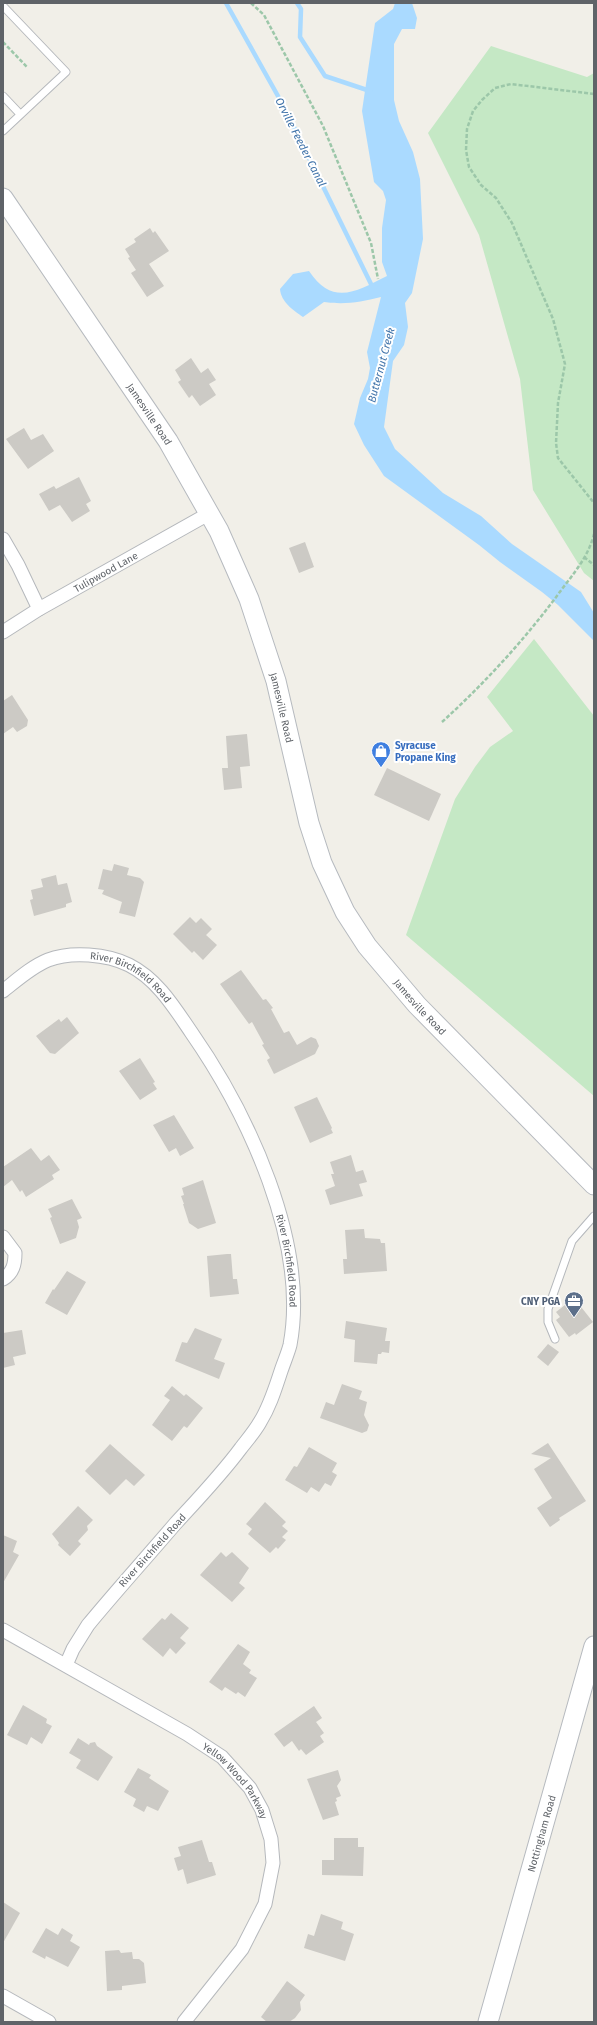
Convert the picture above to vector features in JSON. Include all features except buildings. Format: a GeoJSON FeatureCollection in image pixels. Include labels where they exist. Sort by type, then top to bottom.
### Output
{"type":"FeatureCollection","features":[{"type":"Feature","properties":{"kind":"street","name":"Jamesville Road"},"geometry":{"type":"LineString","coordinates":[[3,198],[168,441],[210,513],[249,599],[276,681],[309,823],[322,863],[345,912],[367,946],[417,1005],[594,1185]]}},
{"type":"Feature","properties":{"kind":"street","name":"Tulipwood Lane"},"geometry":{"type":"LineString","coordinates":[[3,632],[39,609],[210,513]]}},
{"type":"Feature","properties":{"kind":"street"},"geometry":{"type":"LineString","coordinates":[[3,538],[39,609]]}},
{"type":"Feature","properties":{"kind":"street","name":"River Birchfield Road"},"geometry":{"type":"LineString","coordinates":[[3,991],[35,967],[50,959],[83,955],[106,957],[130,965],[152,981],[169,1000],[206,1052],[242,1119],[261,1160],[270,1186],[286,1238],[292,1276],[293,1304],[290,1345],[271,1402],[259,1425],[224,1471],[88,1625],[73,1649],[66,1665]]}},
{"type":"Feature","properties":{"kind":"street"},"geometry":{"type":"LineString","coordinates":[[3,1237],[15,1253],[15,1265],[12,1271],[3,1279]]}},
{"type":"Feature","properties":{"kind":"street","name":"Yellow Wood Parkway"},"geometry":{"type":"LineString","coordinates":[[3,1630],[187,1734],[222,1757],[250,1788],[262,1810],[270,1840],[273,1863],[265,1904],[242,1949],[184,2022]]}},
{"type":"Feature","properties":{"kind":"street","name":"Nottingham Road"},"geometry":{"type":"LineString","coordinates":[[488,2022],[594,1646]]}},
{"type":"Feature","properties":{"kind":"street"},"geometry":{"type":"LineString","coordinates":[[3,1996],[49,2022]]}},
{"type":"Feature","properties":{"kind":"lane"},"geometry":{"type":"LineString","coordinates":[[3,6],[66,72],[3,131]]}},
{"type":"Feature","properties":{"kind":"lane"},"geometry":{"type":"LineString","coordinates":[[3,96],[20,114]]}},
{"type":"Feature","properties":{"kind":"lane"},"geometry":{"type":"LineString","coordinates":[[555,1339],[548,1322],[548,1309],[572,1241],[594,1216]]}},
{"type":"Feature","properties":{"kind":"path"},"geometry":{"type":"LineString","coordinates":[[251,3],[264,15],[323,126],[372,243],[378,279]]}},
{"type":"Feature","properties":{"kind":"path"},"geometry":{"type":"LineString","coordinates":[[3,42],[26,67]]}},
{"type":"Feature","properties":{"kind":"path"},"geometry":{"type":"LineString","coordinates":[[594,94],[511,84],[495,88],[473,111],[467,129],[466,150],[469,167],[481,185],[496,198],[512,222],[553,319],[565,364],[558,403],[556,443],[558,458],[594,500]]}},
{"type":"Feature","properties":{"kind":"path"},"geometry":{"type":"LineString","coordinates":[[442,722],[512,651],[549,608],[584,557],[591,545],[594,534]]}},
{"type":"Feature","properties":{"kind":"path"},"geometry":{"type":"LineString","coordinates":[[584,557],[594,565]]}},
{"type":"Feature","properties":{"kind":"green space"},"geometry":{"type":"Polygon","coordinates":[[[491,46],[587,77],[594,73],[594,581],[584,573],[533,490],[520,379],[479,235],[428,133],[491,46]]]}},
{"type":"Feature","properties":{"kind":"green space"},"geometry":{"type":"Polygon","coordinates":[[[534,639],[594,716],[594,1096],[406,935],[455,799],[475,767],[490,747],[513,731],[487,697],[534,639]]]}},
{"type":"Feature","properties":{"kind":"water","name":"Butternut Creek"},"geometry":{"type":"Polygon","coordinates":[[[395,3],[412,3],[417,18],[415,29],[402,29],[394,44],[394,100],[399,121],[413,152],[420,179],[423,239],[412,293],[405,303],[408,327],[404,345],[393,361],[384,427],[395,449],[443,493],[481,516],[512,544],[581,592],[594,613],[594,641],[558,605],[542,592],[384,476],[364,445],[354,424],[360,398],[368,379],[370,368],[367,352],[381,297],[353,302],[324,302],[303,317],[295,312],[285,302],[281,294],[280,289],[293,274],[309,271],[318,282],[327,289],[346,293],[366,287],[387,276],[382,262],[382,228],[386,200],[383,191],[374,182],[362,111],[375,23],[393,9],[395,3]]]}},
{"type":"Feature","properties":{"kind":"waterway","name":"Orville Feeder Canal"},"geometry":{"type":"LineString","coordinates":[[226,3],[283,105],[371,284],[375,287]]}},
{"type":"Feature","properties":{"kind":"waterway"},"geometry":{"type":"LineString","coordinates":[[297,3],[301,9],[300,37],[325,76],[370,91]]}},
{"type":"Feature","properties":{"kind":"place","name":"Syracuse Propane King"},"geometry":{"type":"Point","coordinates":[381,768]}},
{"type":"Feature","properties":{"kind":"place","name":"CNY PGA"},"geometry":{"type":"Point","coordinates":[574,1318]}}]}
